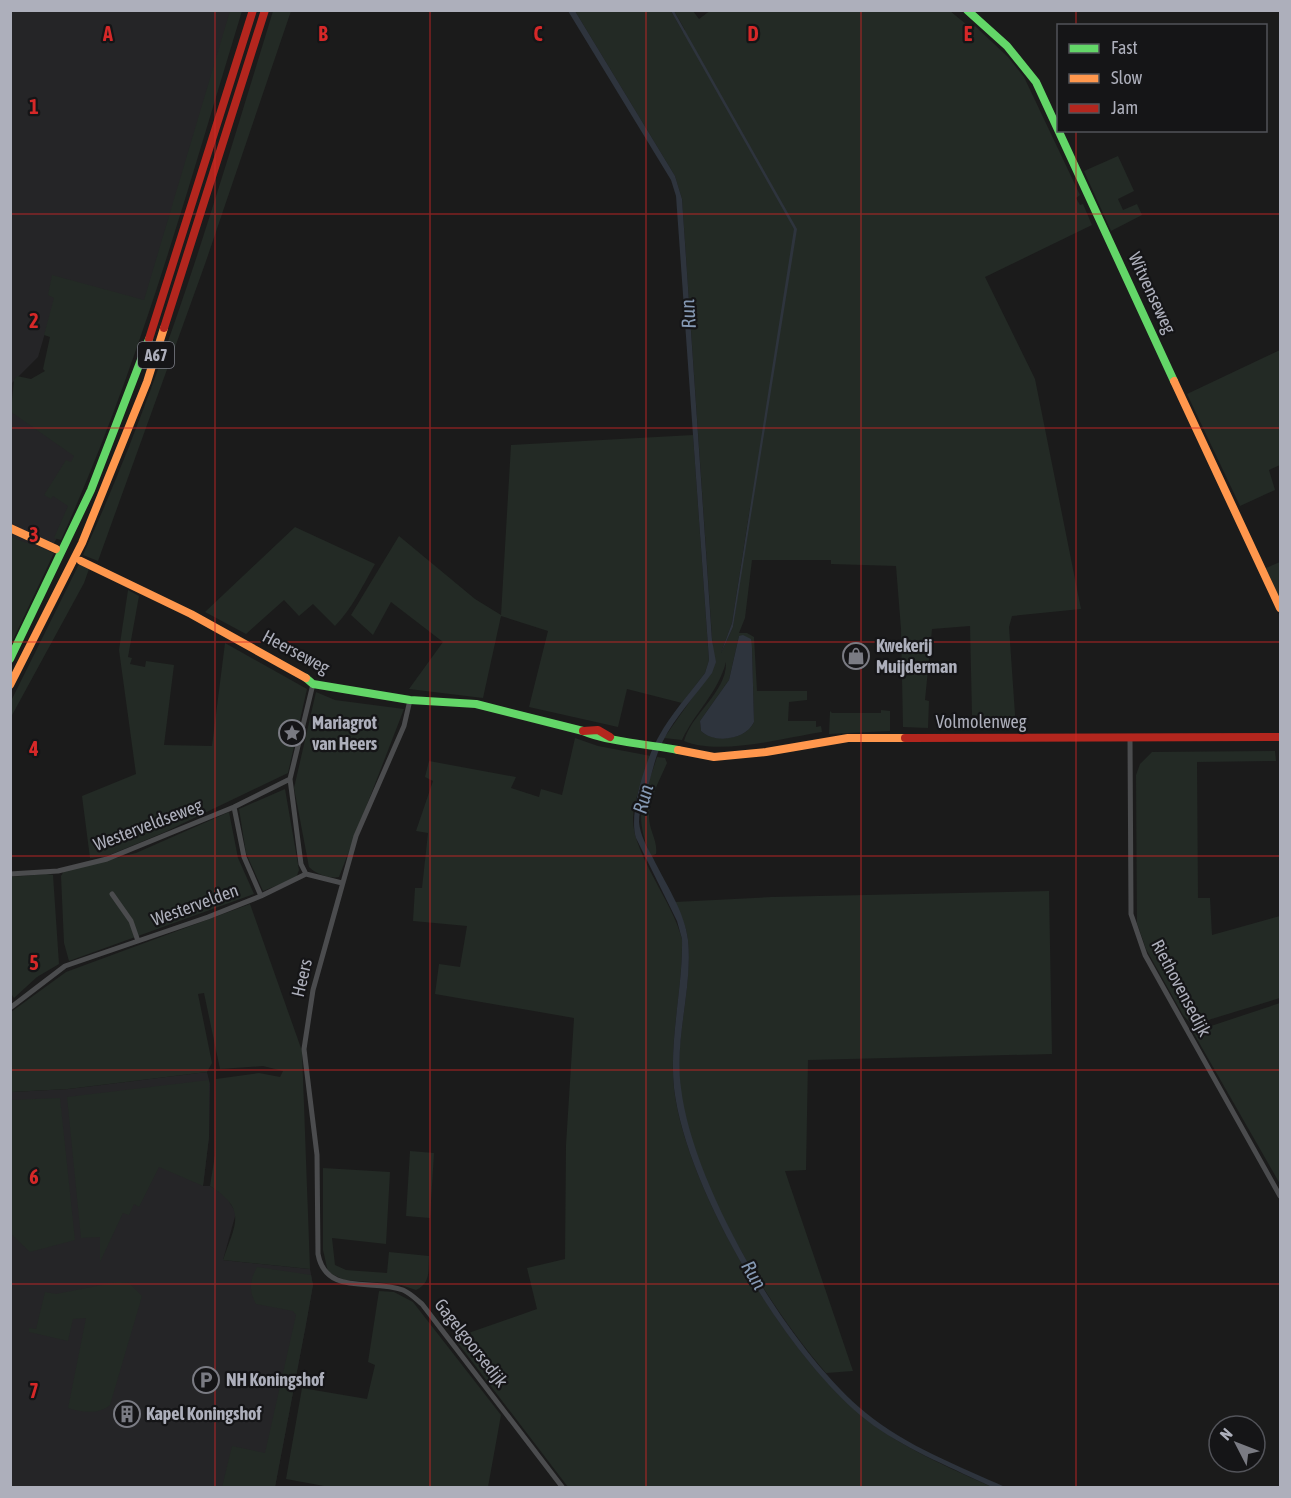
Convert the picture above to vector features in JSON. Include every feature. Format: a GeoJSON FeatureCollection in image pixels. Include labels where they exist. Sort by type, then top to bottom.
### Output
{"type":"FeatureCollection","features":[{"type":"Feature","properties":{"kind":"main road","name":"A67"},"geometry":{"type":"LineString","coordinates":[[10,659],[71,537],[132,388],[253,10]]}},
{"type":"Feature","properties":{"kind":"main road","name":"A67"},"geometry":{"type":"LineString","coordinates":[[10,686],[82,543],[143,393],[265,10]]}},
{"type":"Feature","properties":{"kind":"main road","name":"Witvenseweg"},"geometry":{"type":"LineString","coordinates":[[968,10],[1007,46],[1036,82],[1057,127]]}},
{"type":"Feature","properties":{"kind":"main road","name":"Witvenseweg"},"geometry":{"type":"LineString","coordinates":[[1059,132],[1281,608]]}},
{"type":"Feature","properties":{"kind":"main road"},"geometry":{"type":"LineString","coordinates":[[10,528],[56,549]]}},
{"type":"Feature","properties":{"kind":"main road","name":"Heerseweg"},"geometry":{"type":"LineString","coordinates":[[81,561],[191,614],[301,674],[313,684],[410,700],[422,697],[484,705],[584,731],[598,730],[610,737],[682,752]]}},
{"type":"Feature","properties":{"kind":"main road","name":"Volmolenweg"},"geometry":{"type":"LineString","coordinates":[[682,752],[732,756],[848,738],[1281,737]]}},
{"type":"Feature","properties":{"kind":"street"},"geometry":{"type":"LineString","coordinates":[[313,684],[290,779],[302,864],[306,874],[342,883]]}},
{"type":"Feature","properties":{"kind":"street","name":"Heers"},"geometry":{"type":"LineString","coordinates":[[321,1271],[318,1254],[317,1155],[304,1049],[314,990],[356,836],[404,726],[410,700]]}},
{"type":"Feature","properties":{"kind":"street","name":"Riethovensedijk"},"geometry":{"type":"LineString","coordinates":[[1130,737],[1131,914],[1134,929],[1144,955],[1281,1196]]}},
{"type":"Feature","properties":{"kind":"street","name":"Westerveldseweg"},"geometry":{"type":"LineString","coordinates":[[10,874],[83,866],[149,844],[234,807],[290,779]]}},
{"type":"Feature","properties":{"kind":"street","name":"Westervelden"},"geometry":{"type":"LineString","coordinates":[[234,807],[244,857],[261,896]]}},
{"type":"Feature","properties":{"kind":"street","name":"Westervelden"},"geometry":{"type":"LineString","coordinates":[[11,1006],[65,966],[261,896],[306,874]]}},
{"type":"Feature","properties":{"kind":"street","name":"Westervelden"},"geometry":{"type":"LineString","coordinates":[[112,894],[131,921],[138,941]]}},
{"type":"Feature","properties":{"kind":"street","name":"Gagelgoorsedijk"},"geometry":{"type":"LineString","coordinates":[[321,1271],[339,1282],[403,1290],[422,1304],[563,1488]]}},
{"type":"Feature","properties":{"kind":"shaded area"},"geometry":{"type":"Polygon","coordinates":[[[711,10],[950,11],[972,29],[975,26],[1008,57],[1024,77],[1080,195],[1076,198],[1080,205],[1083,204],[1092,225],[985,277],[1035,379],[1081,609],[1012,616],[1009,627],[1016,729],[982,728],[982,716],[972,715],[970,626],[932,629],[925,700],[929,701],[928,728],[903,727],[901,629],[896,566],[831,564],[831,560],[752,560],[745,618],[739,633],[747,633],[754,637],[757,691],[807,691],[807,700],[789,702],[788,721],[816,721],[816,727],[821,726],[822,732],[733,746],[715,747],[684,741],[694,721],[721,683],[726,662],[718,683],[693,720],[682,740],[664,738],[714,667],[682,199],[675,176],[575,11],[671,11],[683,32],[685,30],[674,11],[693,11],[699,19],[711,10]],[[751,501],[732,623],[721,653],[733,627],[751,501]],[[739,636],[729,680],[700,721],[701,731],[714,737],[737,736],[744,733],[754,722],[752,648],[739,636]]]}},
{"type":"Feature","properties":{"kind":"shaded area"},"geometry":{"type":"Polygon","coordinates":[[[11,11],[237,11],[146,303],[61,279],[38,357],[11,384],[11,11]]]}},
{"type":"Feature","properties":{"kind":"shaded area"},"geometry":{"type":"Polygon","coordinates":[[[230,11],[242,11],[138,345],[89,476],[61,540],[54,538],[68,506],[53,496],[51,499],[44,495],[66,460],[71,462],[74,456],[11,412],[14,380],[17,376],[31,379],[45,371],[43,369],[50,337],[44,335],[54,298],[48,295],[52,275],[144,300],[230,11]]]}},
{"type":"Feature","properties":{"kind":"shaded area"},"geometry":{"type":"Polygon","coordinates":[[[273,11],[291,11],[205,264],[98,561],[83,555],[139,422],[164,354],[273,11]]]}},
{"type":"Feature","properties":{"kind":"shaded area"},"geometry":{"type":"Polygon","coordinates":[[[1118,156],[1134,191],[1118,199],[1123,210],[1137,204],[1142,215],[1111,231],[1084,171],[1118,156]]]}},
{"type":"Feature","properties":{"kind":"shaded area"},"geometry":{"type":"Polygon","coordinates":[[[1280,350],[1280,465],[1269,470],[1275,490],[1240,506],[1187,394],[1280,350]]]}},
{"type":"Feature","properties":{"kind":"shaded area"},"geometry":{"type":"Polygon","coordinates":[[[11,410],[91,461],[59,535],[11,612],[11,410]]]}},
{"type":"Feature","properties":{"kind":"shaded area"},"geometry":{"type":"Polygon","coordinates":[[[693,435],[709,660],[705,673],[682,703],[627,689],[618,727],[529,707],[548,631],[501,616],[483,698],[409,689],[443,642],[391,602],[373,635],[351,615],[399,536],[475,599],[501,615],[511,445],[693,435]]]}},
{"type":"Feature","properties":{"kind":"shaded area"},"geometry":{"type":"Polygon","coordinates":[[[295,527],[375,564],[352,604],[335,626],[313,604],[299,616],[284,600],[246,634],[205,612],[295,527]]]}},
{"type":"Feature","properties":{"kind":"shaded area"},"geometry":{"type":"Polygon","coordinates":[[[11,537],[54,553],[11,644],[11,537]]]}},
{"type":"Feature","properties":{"kind":"shaded area"},"geometry":{"type":"Polygon","coordinates":[[[1280,562],[1280,601],[1266,568],[1280,562]]]}},
{"type":"Feature","properties":{"kind":"shaded area"},"geometry":{"type":"Polygon","coordinates":[[[79,564],[89,569],[84,583],[11,717],[11,701],[79,564]]]}},
{"type":"Feature","properties":{"kind":"shaded area"},"geometry":{"type":"Polygon","coordinates":[[[128,590],[139,596],[128,657],[132,658],[130,664],[145,667],[146,661],[174,665],[164,745],[212,746],[225,643],[307,689],[288,773],[165,832],[107,856],[90,858],[82,796],[136,774],[119,650],[128,590]]]}},
{"type":"Feature","properties":{"kind":"shaded area"},"geometry":{"type":"Polygon","coordinates":[[[316,692],[335,700],[404,709],[339,877],[323,875],[309,867],[294,788],[316,692]]]}},
{"type":"Feature","properties":{"kind":"shaded area"},"geometry":{"type":"Polygon","coordinates":[[[881,710],[890,711],[890,731],[829,734],[830,711],[832,713],[881,713],[881,710]]]}},
{"type":"Feature","properties":{"kind":"shaded area"},"geometry":{"type":"Polygon","coordinates":[[[575,738],[598,746],[651,756],[638,794],[633,818],[634,832],[639,846],[682,939],[673,1051],[674,1089],[682,1129],[697,1173],[743,1266],[801,1351],[831,1387],[861,1415],[908,1447],[992,1487],[568,1487],[454,1338],[537,1309],[527,1268],[565,1259],[566,1145],[574,1018],[435,994],[439,964],[460,967],[467,926],[413,921],[415,888],[422,888],[428,833],[416,831],[433,781],[425,777],[429,761],[516,777],[511,788],[539,797],[541,789],[562,795],[575,738]]]}},
{"type":"Feature","properties":{"kind":"shaded area"},"geometry":{"type":"Polygon","coordinates":[[[1275,751],[1276,761],[1197,762],[1198,898],[1210,898],[1212,935],[1280,916],[1280,998],[1192,1025],[1183,1015],[1146,949],[1137,923],[1136,775],[1140,764],[1152,752],[1275,751]]]}},
{"type":"Feature","properties":{"kind":"shaded area"},"geometry":{"type":"Polygon","coordinates":[[[657,757],[665,758],[667,763],[655,789],[649,810],[649,822],[656,849],[656,854],[651,856],[645,841],[641,817],[644,795],[657,757]]]}},
{"type":"Feature","properties":{"kind":"shaded area"},"geometry":{"type":"Polygon","coordinates":[[[285,789],[299,870],[296,878],[263,891],[246,853],[239,809],[285,789]]]}},
{"type":"Feature","properties":{"kind":"shaded area"},"geometry":{"type":"Polygon","coordinates":[[[229,812],[238,858],[254,894],[69,961],[64,943],[61,876],[64,871],[136,853],[229,812]]]}},
{"type":"Feature","properties":{"kind":"shaded area"},"geometry":{"type":"Polygon","coordinates":[[[53,875],[59,964],[37,977],[14,998],[10,992],[11,877],[53,875]]]}},
{"type":"Feature","properties":{"kind":"shaded area"},"geometry":{"type":"Polygon","coordinates":[[[1049,891],[1052,1054],[808,1060],[806,1170],[785,1171],[853,1371],[826,1373],[778,1310],[754,1272],[711,1191],[694,1149],[683,1110],[679,1073],[688,974],[688,941],[685,926],[675,902],[772,897],[1049,891]]]}},
{"type":"Feature","properties":{"kind":"shaded area"},"geometry":{"type":"Polygon","coordinates":[[[250,904],[302,1051],[310,1269],[223,1260],[235,1218],[230,1203],[210,1186],[215,1155],[216,1079],[259,1073],[280,1077],[283,1071],[263,1066],[220,1069],[204,993],[198,994],[212,1063],[207,1072],[68,1089],[11,1092],[11,1012],[66,972],[250,904]]]}},
{"type":"Feature","properties":{"kind":"shaded area"},"geometry":{"type":"Polygon","coordinates":[[[1280,1003],[1280,1184],[1193,1032],[1280,1003]]]}},
{"type":"Feature","properties":{"kind":"shaded area"},"geometry":{"type":"Polygon","coordinates":[[[207,1072],[210,1084],[209,1137],[203,1186],[210,1186],[226,1196],[236,1213],[223,1260],[310,1269],[313,1285],[275,1487],[11,1488],[11,1092],[68,1089],[207,1072]]]}},
{"type":"Feature","properties":{"kind":"shaded area"},"geometry":{"type":"Polygon","coordinates":[[[209,1080],[209,1137],[203,1186],[159,1167],[139,1207],[134,1204],[129,1215],[123,1213],[100,1262],[100,1237],[81,1238],[67,1097],[209,1080]]]}},
{"type":"Feature","properties":{"kind":"shaded area"},"geometry":{"type":"Polygon","coordinates":[[[60,1098],[75,1240],[30,1252],[11,1234],[11,1100],[60,1098]]]}},
{"type":"Feature","properties":{"kind":"shaded area"},"geometry":{"type":"Polygon","coordinates":[[[410,1151],[434,1153],[430,1218],[406,1216],[410,1151]]]}},
{"type":"Feature","properties":{"kind":"shaded area"},"geometry":{"type":"Polygon","coordinates":[[[323,1168],[390,1172],[386,1244],[332,1238],[335,1265],[346,1270],[387,1273],[389,1252],[429,1256],[428,1276],[421,1287],[416,1290],[398,1284],[344,1280],[328,1272],[323,1250],[323,1168]]]}},
{"type":"Feature","properties":{"kind":"shaded area"},"geometry":{"type":"Polygon","coordinates":[[[257,1267],[311,1275],[313,1285],[275,1487],[222,1487],[232,1446],[265,1453],[296,1315],[293,1311],[256,1304],[251,1285],[257,1267]]]}},
{"type":"Feature","properties":{"kind":"shaded area"},"geometry":{"type":"Polygon","coordinates":[[[117,1282],[129,1283],[142,1296],[110,1405],[95,1411],[68,1408],[86,1318],[73,1319],[68,1341],[29,1332],[29,1328],[36,1329],[45,1292],[56,1294],[117,1282]]]}},
{"type":"Feature","properties":{"kind":"shaded area"},"geometry":{"type":"Polygon","coordinates":[[[379,1291],[394,1292],[413,1302],[501,1415],[488,1487],[335,1488],[286,1479],[302,1388],[367,1399],[375,1365],[368,1362],[379,1291]]]}},
{"type":"Feature","properties":{"kind":"water","name":"Run"},"geometry":{"type":"Polygon","coordinates":[[[568,11],[575,11],[675,176],[682,199],[712,640],[716,662],[712,673],[673,723],[661,746],[641,807],[639,822],[644,841],[679,908],[688,940],[688,977],[679,1069],[689,1128],[704,1172],[724,1218],[749,1264],[776,1308],[836,1385],[866,1413],[898,1436],[1005,1487],[992,1487],[902,1444],[860,1415],[830,1386],[800,1351],[770,1310],[743,1265],[697,1173],[682,1128],[674,1088],[673,1051],[682,939],[677,921],[636,838],[634,827],[636,801],[654,746],[669,720],[705,673],[709,660],[676,196],[671,180],[568,11]]]}},
{"type":"Feature","properties":{"kind":"water"},"geometry":{"type":"Polygon","coordinates":[[[671,11],[674,11],[797,229],[733,627],[721,653],[732,623],[794,229],[671,11]]]}},
{"type":"Feature","properties":{"kind":"water"},"geometry":{"type":"Polygon","coordinates":[[[743,635],[751,639],[754,722],[744,733],[737,736],[714,738],[701,731],[700,721],[729,680],[739,636],[743,635]]]}},
{"type":"Feature","properties":{"kind":"traffic: fast"},"geometry":{"type":"LineString","coordinates":[[967,10],[1007,46],[1036,82],[1057,128]]}},
{"type":"Feature","properties":{"kind":"traffic: fast"},"geometry":{"type":"LineString","coordinates":[[1059,132],[1174,381]]}},
{"type":"Feature","properties":{"kind":"traffic: fast"},"geometry":{"type":"LineString","coordinates":[[10,659],[91,490],[149,339]]}},
{"type":"Feature","properties":{"kind":"traffic: fast"},"geometry":{"type":"LineString","coordinates":[[306,678],[313,684],[410,700],[476,704],[603,737],[678,750]]}},
{"type":"Feature","properties":{"kind":"traffic: slow"},"geometry":{"type":"LineString","coordinates":[[10,685],[82,543],[147,382],[164,328]]}},
{"type":"Feature","properties":{"kind":"traffic: slow"},"geometry":{"type":"LineString","coordinates":[[1174,381],[1280,608]]}},
{"type":"Feature","properties":{"kind":"traffic: slow"},"geometry":{"type":"LineString","coordinates":[[10,528],[56,549]]}},
{"type":"Feature","properties":{"kind":"traffic: slow"},"geometry":{"type":"LineString","coordinates":[[81,561],[191,614],[306,678]]}},
{"type":"Feature","properties":{"kind":"traffic: slow"},"geometry":{"type":"LineString","coordinates":[[678,750],[714,757],[766,752],[848,738],[905,738]]}},
{"type":"Feature","properties":{"kind":"traffic: jam"},"geometry":{"type":"LineString","coordinates":[[149,339],[253,10]]}},
{"type":"Feature","properties":{"kind":"traffic: jam"},"geometry":{"type":"LineString","coordinates":[[164,328],[265,10]]}},
{"type":"Feature","properties":{"kind":"traffic: jam"},"geometry":{"type":"LineString","coordinates":[[583,731],[598,730],[610,737]]}},
{"type":"Feature","properties":{"kind":"traffic: jam"},"geometry":{"type":"LineString","coordinates":[[905,738],[1280,737]]}},
{"type":"Feature","properties":{"kind":"place","name":"Kwekerij Muijderman"},"geometry":{"type":"Point","coordinates":[856,656]}},
{"type":"Feature","properties":{"kind":"place","name":"Mariagrot van Heers"},"geometry":{"type":"Point","coordinates":[292,733]}},
{"type":"Feature","properties":{"kind":"place","name":"NH Koningshof"},"geometry":{"type":"Point","coordinates":[206,1380]}},
{"type":"Feature","properties":{"kind":"place","name":"Kapel Koningshof"},"geometry":{"type":"Point","coordinates":[127,1414]}}]}
